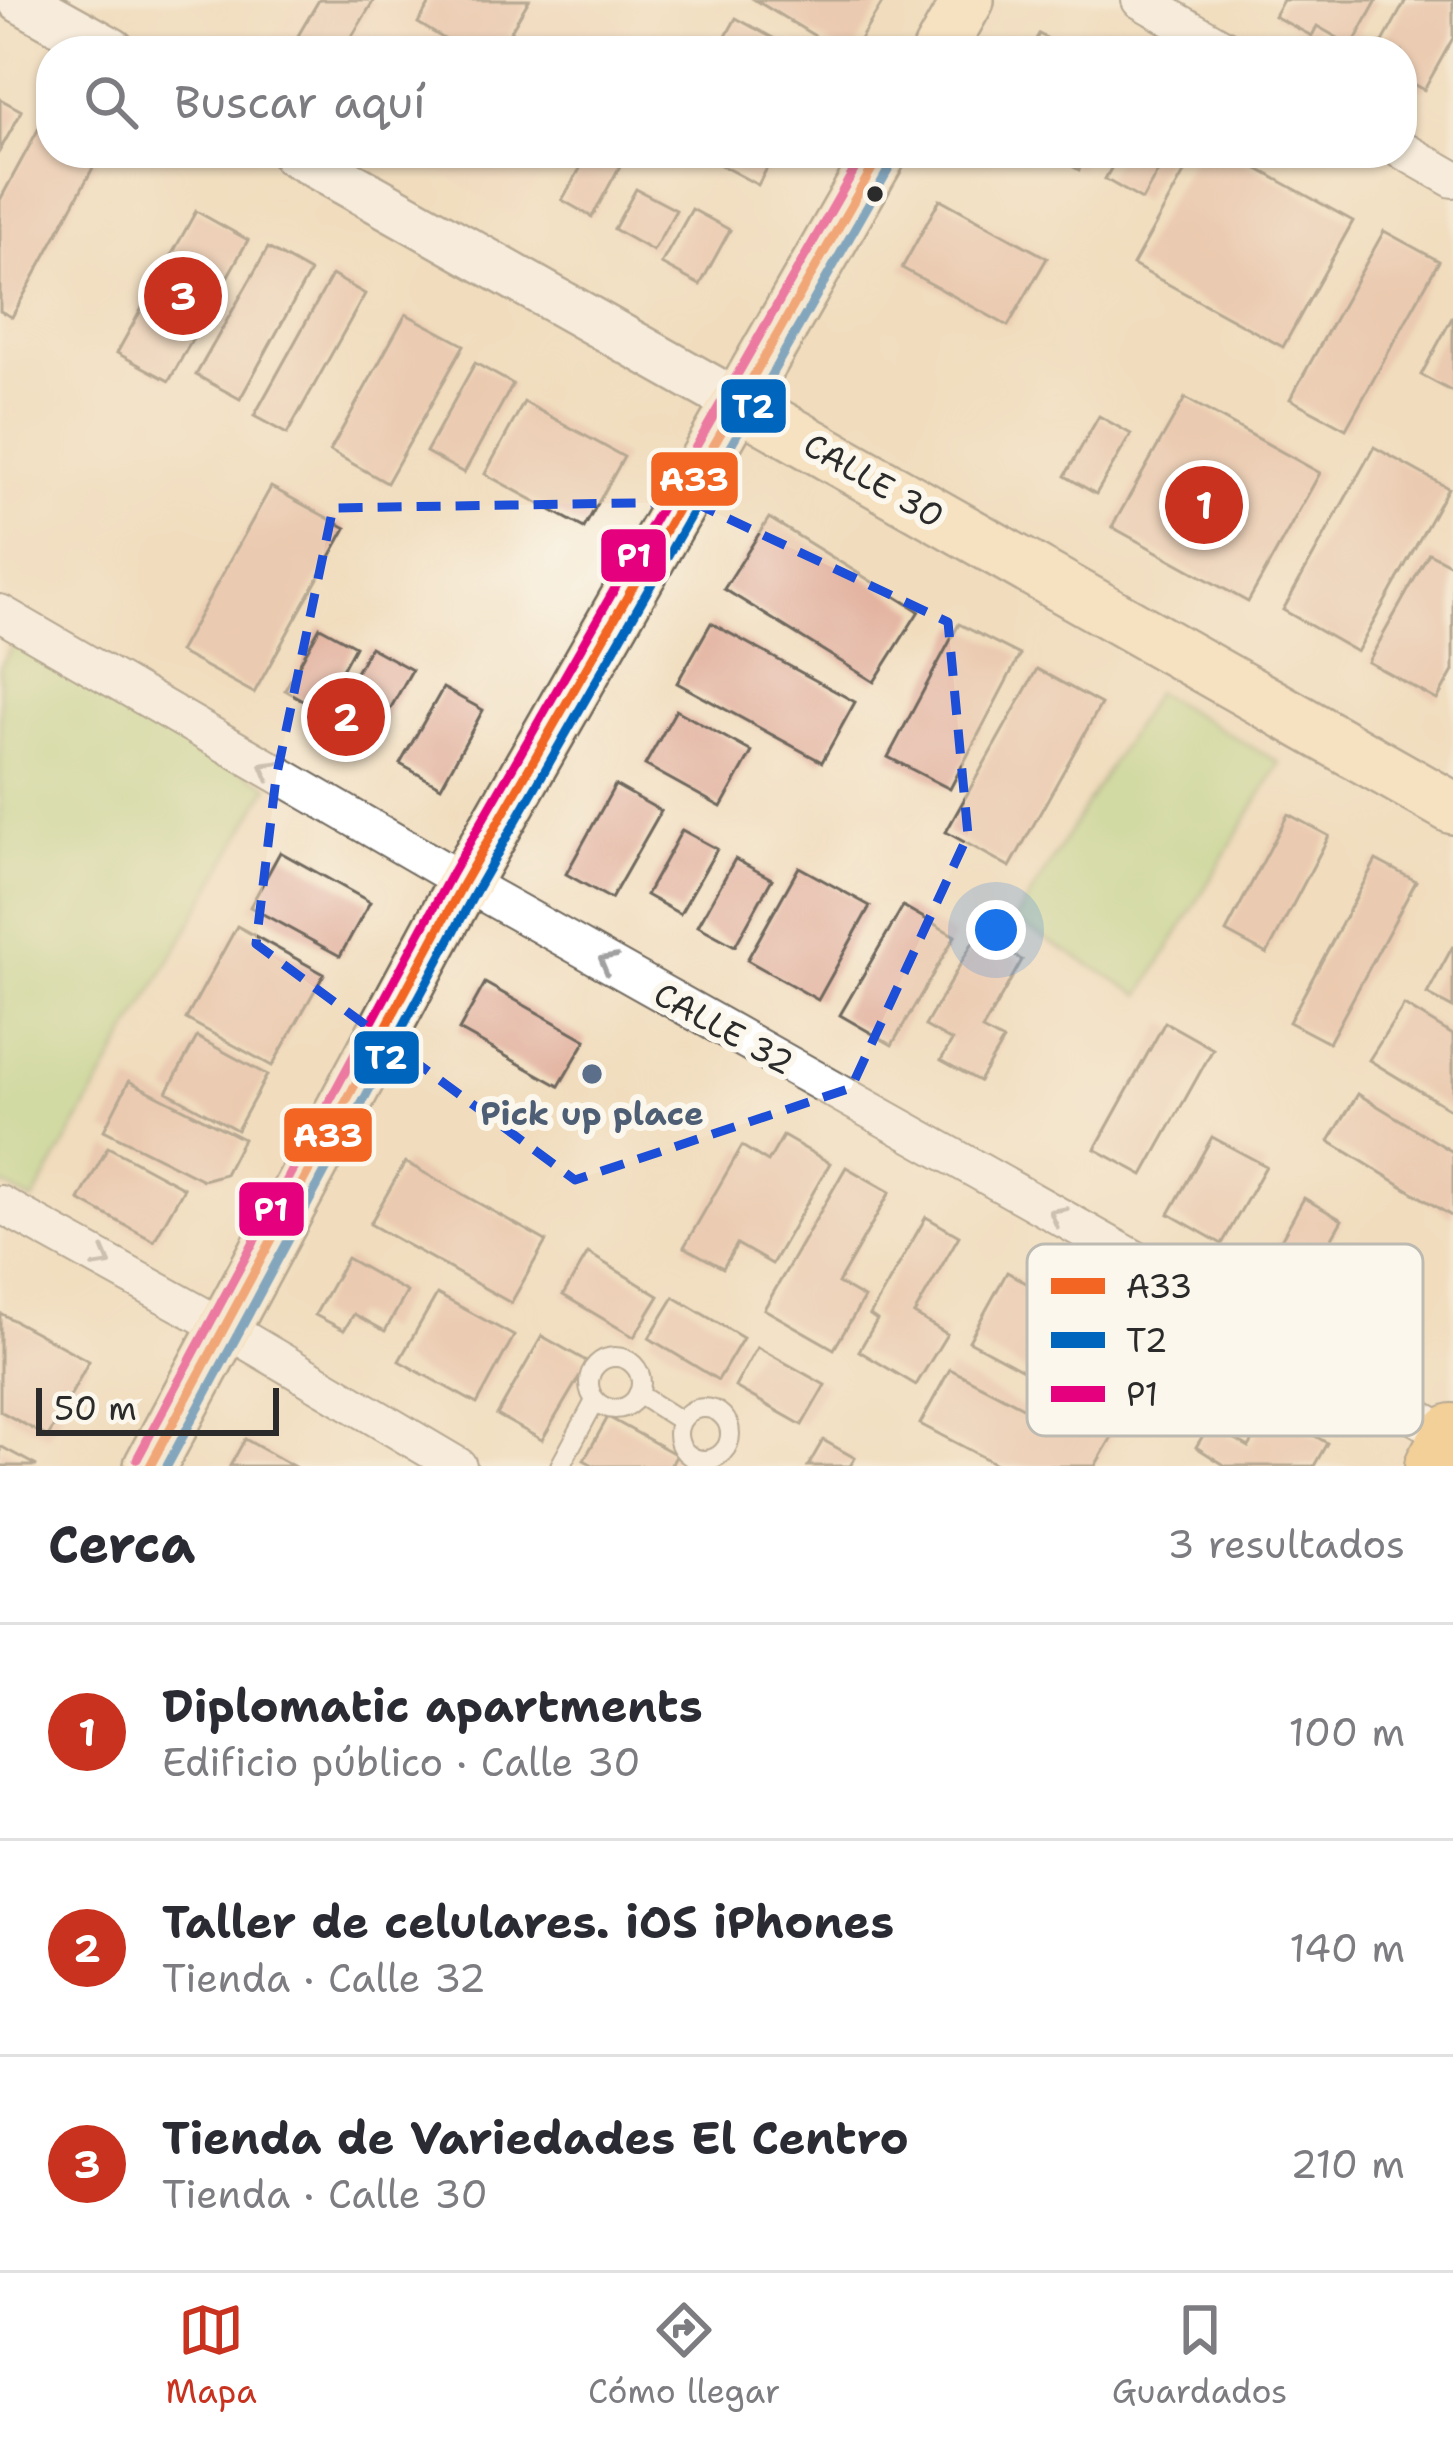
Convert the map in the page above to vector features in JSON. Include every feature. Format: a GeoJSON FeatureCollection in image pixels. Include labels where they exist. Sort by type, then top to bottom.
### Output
{"type":"FeatureCollection","features":[{"type":"Feature","properties":{"kind":"highway"},"geometry":{"type":"LineString","coordinates":[[1435,1466],[1452,1435]]}},
{"type":"Feature","properties":{"kind":"main road"},"geometry":{"type":"LineString","coordinates":[[948,36],[968,0]]}},
{"type":"Feature","properties":{"kind":"main road"},"geometry":{"type":"LineString","coordinates":[[150,1466],[464,882],[871,168]]}},
{"type":"Feature","properties":{"kind":"main road","name":"CALLE 30"},"geometry":{"type":"LineString","coordinates":[[738,403],[1453,808]]}},
{"type":"Feature","properties":{"kind":"street"},"geometry":{"type":"LineString","coordinates":[[22,0],[86,36]]}},
{"type":"Feature","properties":{"kind":"street"},"geometry":{"type":"LineString","coordinates":[[1140,0],[1203,36]]}},
{"type":"Feature","properties":{"kind":"street"},"geometry":{"type":"LineString","coordinates":[[1417,159],[1453,179]]}},
{"type":"Feature","properties":{"kind":"street","name":"CALLE 30"},"geometry":{"type":"LineString","coordinates":[[321,168],[738,403]]}},
{"type":"Feature","properties":{"kind":"street","name":"CALLE 32"},"geometry":{"type":"LineString","coordinates":[[0,613],[464,882],[1111,1244]]}},
{"type":"Feature","properties":{"kind":"street"},"geometry":{"type":"LineString","coordinates":[[0,1204],[224,1327],[458,1466]]}},
{"type":"Feature","properties":{"kind":"street","name":"CALLE 32"},"geometry":{"type":"LineString","coordinates":[[1423,1419],[1452,1435]]}},
{"type":"Feature","properties":{"kind":"lane"},"geometry":{"type":"LineString","coordinates":[[560,1466],[595,1401],[589,1376],[607,1358],[632,1363],[641,1378],[638,1394],[619,1409],[595,1401]]}},
{"type":"Feature","properties":{"kind":"lane"},"geometry":{"type":"LineString","coordinates":[[638,1394],[682,1421]]}},
{"type":"Feature","properties":{"kind":"lane"},"geometry":{"type":"LineString","coordinates":[[707,1408],[723,1415],[731,1430],[722,1454],[695,1463],[679,1441],[682,1421],[707,1408]]}},
{"type":"Feature","properties":{"kind":"highlighted area"},"geometry":{"type":"Polygon","coordinates":[[[693,502],[948,622],[968,835],[851,1088],[575,1180],[256,944],[276,778],[333,508],[693,502]]]}},
{"type":"Feature","properties":{"kind":"shaded area"},"geometry":{"type":"Polygon","coordinates":[[[297,0],[583,0],[629,27],[623,36],[276,36],[297,0]]]}},
{"type":"Feature","properties":{"kind":"shaded area"},"geometry":{"type":"Polygon","coordinates":[[[431,168],[545,168],[515,217],[431,168]]]}},
{"type":"Feature","properties":{"kind":"green space"},"geometry":{"type":"Polygon","coordinates":[[[14,643],[269,786],[33,1201],[0,1183],[0,667],[14,643]]]}},
{"type":"Feature","properties":{"kind":"green space"},"geometry":{"type":"Polygon","coordinates":[[[1155,692],[1280,763],[1141,995],[1015,921],[1155,692]]]}},
{"type":"Feature","properties":{"kind":"building"},"geometry":{"type":"Polygon","coordinates":[[[319,0],[374,0],[352,36],[298,36],[319,0]]]}},
{"type":"Feature","properties":{"kind":"building"},"geometry":{"type":"Polygon","coordinates":[[[432,0],[529,0],[508,36],[439,36],[418,23],[432,0]]]}},
{"type":"Feature","properties":{"kind":"building"},"geometry":{"type":"Polygon","coordinates":[[[755,0],[884,0],[862,36],[815,36],[755,0]]]}},
{"type":"Feature","properties":{"kind":"building"},"geometry":{"type":"Polygon","coordinates":[[[1283,0],[1377,0],[1357,36],[1334,36],[1317,26],[1312,36],[1274,16],[1283,0]]]}},
{"type":"Feature","properties":{"kind":"building"},"geometry":{"type":"Polygon","coordinates":[[[1406,0],[1453,0],[1453,38],[1424,90],[1417,86],[1417,36],[1386,36],[1406,0]]]}},
{"type":"Feature","properties":{"kind":"building"},"geometry":{"type":"Polygon","coordinates":[[[736,18],[769,36],[726,36],[736,18]]]}},
{"type":"Feature","properties":{"kind":"building"},"geometry":{"type":"Polygon","coordinates":[[[0,99],[22,111],[0,150],[0,99]]]}},
{"type":"Feature","properties":{"kind":"building"},"geometry":{"type":"Polygon","coordinates":[[[36,133],[36,168],[93,168],[12,317],[0,311],[0,200],[36,133]]]}},
{"type":"Feature","properties":{"kind":"building"},"geometry":{"type":"Polygon","coordinates":[[[580,168],[619,168],[592,217],[562,200],[580,168]]]}},
{"type":"Feature","properties":{"kind":"building"},"geometry":{"type":"Polygon","coordinates":[[[726,168],[767,168],[758,185],[726,168]]]}},
{"type":"Feature","properties":{"kind":"building"},"geometry":{"type":"Polygon","coordinates":[[[1111,168],[1160,168],[1142,200],[1105,179],[1111,168]]]}},
{"type":"Feature","properties":{"kind":"building"},"geometry":{"type":"Polygon","coordinates":[[[1187,168],[1256,168],[1353,221],[1283,347],[1133,265],[1187,168]]]}},
{"type":"Feature","properties":{"kind":"building"},"geometry":{"type":"Polygon","coordinates":[[[636,189],[676,210],[653,251],[614,229],[636,189]]]}},
{"type":"Feature","properties":{"kind":"building"},"geometry":{"type":"Polygon","coordinates":[[[940,199],[1047,258],[1008,326],[902,268],[940,199]]]}},
{"type":"Feature","properties":{"kind":"building"},"geometry":{"type":"Polygon","coordinates":[[[692,209],[730,230],[700,285],[661,264],[692,209]]]}},
{"type":"Feature","properties":{"kind":"building"},"geometry":{"type":"Polygon","coordinates":[[[196,211],[248,240],[169,381],[117,353],[196,211]]]}},
{"type":"Feature","properties":{"kind":"building"},"geometry":{"type":"Polygon","coordinates":[[[1384,231],[1439,261],[1346,429],[1290,399],[1384,231]]]}},
{"type":"Feature","properties":{"kind":"building"},"geometry":{"type":"Polygon","coordinates":[[[268,248],[310,272],[240,399],[196,375],[268,248]]]}},
{"type":"Feature","properties":{"kind":"building"},"geometry":{"type":"Polygon","coordinates":[[[332,275],[365,294],[287,434],[254,416],[332,275]]]}},
{"type":"Feature","properties":{"kind":"building"},"geometry":{"type":"Polygon","coordinates":[[[406,314],[464,345],[387,483],[330,451],[406,314]]]}},
{"type":"Feature","properties":{"kind":"building"},"geometry":{"type":"Polygon","coordinates":[[[1453,316],[1453,392],[1421,375],[1453,316]]]}},
{"type":"Feature","properties":{"kind":"building"},"geometry":{"type":"Polygon","coordinates":[[[475,363],[513,384],[464,473],[426,452],[475,363]]]}},
{"type":"Feature","properties":{"kind":"building"},"geometry":{"type":"Polygon","coordinates":[[[1185,398],[1320,473],[1248,602],[1112,527],[1185,398]]]}},
{"type":"Feature","properties":{"kind":"building"},"geometry":{"type":"Polygon","coordinates":[[[524,402],[624,457],[584,528],[485,474],[524,402]]]}},
{"type":"Feature","properties":{"kind":"building"},"geometry":{"type":"Polygon","coordinates":[[[1099,416],[1131,434],[1096,494],[1065,476],[1099,416]]]}},
{"type":"Feature","properties":{"kind":"building"},"geometry":{"type":"Polygon","coordinates":[[[1374,447],[1448,488],[1357,652],[1283,610],[1374,447]]]}},
{"type":"Feature","properties":{"kind":"building"},"geometry":{"type":"Polygon","coordinates":[[[271,487],[346,528],[254,693],[179,652],[271,487]]]}},
{"type":"Feature","properties":{"kind":"building"},"geometry":{"type":"Polygon","coordinates":[[[769,518],[919,611],[874,682],[724,589],[769,518]]]}},
{"type":"Feature","properties":{"kind":"building"},"geometry":{"type":"Polygon","coordinates":[[[1429,553],[1453,566],[1453,671],[1437,700],[1368,662],[1429,553]]]}},
{"type":"Feature","properties":{"kind":"building"},"geometry":{"type":"Polygon","coordinates":[[[711,623],[855,702],[822,762],[677,683],[711,623]]]}},
{"type":"Feature","properties":{"kind":"building"},"geometry":{"type":"Polygon","coordinates":[[[959,624],[1020,655],[950,789],[888,757],[959,624]]]}},
{"type":"Feature","properties":{"kind":"building"},"geometry":{"type":"Polygon","coordinates":[[[320,627],[355,646],[320,710],[285,690],[320,627]]]}},
{"type":"Feature","properties":{"kind":"building"},"geometry":{"type":"Polygon","coordinates":[[[370,647],[412,670],[371,743],[329,721],[370,647]]]}},
{"type":"Feature","properties":{"kind":"building"},"geometry":{"type":"Polygon","coordinates":[[[1037,669],[1101,704],[1010,867],[946,832],[1037,669]]]}},
{"type":"Feature","properties":{"kind":"building"},"geometry":{"type":"Polygon","coordinates":[[[443,688],[483,710],[441,787],[400,764],[443,688]]]}},
{"type":"Feature","properties":{"kind":"building"},"geometry":{"type":"Polygon","coordinates":[[[676,710],[752,752],[721,807],[645,765],[676,710]]]}},
{"type":"Feature","properties":{"kind":"building"},"geometry":{"type":"Polygon","coordinates":[[[615,785],[661,811],[611,899],[566,874],[615,785]]]}},
{"type":"Feature","properties":{"kind":"building"},"geometry":{"type":"Polygon","coordinates":[[[1288,814],[1329,836],[1267,954],[1226,932],[1288,814]]]}},
{"type":"Feature","properties":{"kind":"building"},"geometry":{"type":"Polygon","coordinates":[[[682,830],[717,849],[680,914],[646,895],[682,830]]]}},
{"type":"Feature","properties":{"kind":"building"},"geometry":{"type":"Polygon","coordinates":[[[280,852],[370,902],[340,956],[250,907],[280,852]]]}},
{"type":"Feature","properties":{"kind":"building"},"geometry":{"type":"Polygon","coordinates":[[[735,859],[772,879],[735,946],[698,926],[735,859]]]}},
{"type":"Feature","properties":{"kind":"building"},"geometry":{"type":"Polygon","coordinates":[[[1376,860],[1416,881],[1329,1043],[1289,1022],[1376,860]]]}},
{"type":"Feature","properties":{"kind":"building"},"geometry":{"type":"Polygon","coordinates":[[[799,867],[870,906],[818,1000],[747,960],[799,867]]]}},
{"type":"Feature","properties":{"kind":"building"},"geometry":{"type":"Polygon","coordinates":[[[903,906],[955,936],[892,1045],[840,1015],[903,906]]]}},
{"type":"Feature","properties":{"kind":"building"},"geometry":{"type":"Polygon","coordinates":[[[237,926],[324,974],[272,1066],[186,1019],[237,926]]]}},
{"type":"Feature","properties":{"kind":"building"},"geometry":{"type":"Polygon","coordinates":[[[977,935],[1022,960],[982,1030],[1003,1041],[979,1081],[941,1060],[952,1041],[925,1026],[977,935]]]}},
{"type":"Feature","properties":{"kind":"building"},"geometry":{"type":"Polygon","coordinates":[[[1453,946],[1453,1008],[1427,994],[1453,946]]]}},
{"type":"Feature","properties":{"kind":"building"},"geometry":{"type":"Polygon","coordinates":[[[485,983],[586,1040],[559,1086],[459,1030],[485,983]]]}},
{"type":"Feature","properties":{"kind":"building"},"geometry":{"type":"Polygon","coordinates":[[[1404,1005],[1453,1035],[1453,1111],[1369,1060],[1404,1005]]]}},
{"type":"Feature","properties":{"kind":"building"},"geometry":{"type":"Polygon","coordinates":[[[1165,1022],[1213,1049],[1143,1175],[1095,1149],[1165,1022]]]}},
{"type":"Feature","properties":{"kind":"building"},"geometry":{"type":"Polygon","coordinates":[[[197,1037],[267,1075],[237,1130],[167,1092],[197,1037]]]}},
{"type":"Feature","properties":{"kind":"building"},"geometry":{"type":"Polygon","coordinates":[[[129,1081],[243,1139],[225,1174],[203,1180],[104,1130],[129,1081]]]}},
{"type":"Feature","properties":{"kind":"building"},"geometry":{"type":"Polygon","coordinates":[[[1358,1094],[1453,1152],[1453,1217],[1329,1141],[1358,1094]]]}},
{"type":"Feature","properties":{"kind":"building"},"geometry":{"type":"Polygon","coordinates":[[[783,1136],[830,1163],[772,1264],[737,1244],[723,1268],[684,1247],[742,1146],[768,1162],[783,1136]]]}},
{"type":"Feature","properties":{"kind":"building"},"geometry":{"type":"Polygon","coordinates":[[[1212,1137],[1266,1166],[1222,1244],[1169,1214],[1212,1137]]]}},
{"type":"Feature","properties":{"kind":"building"},"geometry":{"type":"Polygon","coordinates":[[[108,1147],[184,1188],[154,1241],[79,1200],[108,1147]]]}},
{"type":"Feature","properties":{"kind":"building"},"geometry":{"type":"Polygon","coordinates":[[[405,1162],[546,1241],[511,1303],[370,1224],[405,1162]]]}},
{"type":"Feature","properties":{"kind":"building"},"geometry":{"type":"Polygon","coordinates":[[[846,1167],[890,1192],[838,1283],[864,1298],[834,1349],[764,1309],[846,1167]]]}},
{"type":"Feature","properties":{"kind":"building"},"geometry":{"type":"Polygon","coordinates":[[[1304,1198],[1342,1220],[1329,1244],[1279,1244],[1304,1198]]]}},
{"type":"Feature","properties":{"kind":"building"},"geometry":{"type":"Polygon","coordinates":[[[926,1217],[959,1236],[914,1314],[947,1334],[916,1385],[859,1351],[877,1320],[870,1315],[926,1217]]]}},
{"type":"Feature","properties":{"kind":"building"},"geometry":{"type":"Polygon","coordinates":[[[588,1253],[659,1296],[634,1337],[563,1295],[588,1253]]]}},
{"type":"Feature","properties":{"kind":"building"},"geometry":{"type":"Polygon","coordinates":[[[347,1258],[407,1292],[385,1331],[354,1314],[344,1330],[315,1315],[347,1258]]]}},
{"type":"Feature","properties":{"kind":"building"},"geometry":{"type":"Polygon","coordinates":[[[1007,1272],[1027,1284],[1027,1372],[969,1341],[1007,1272]]]}},
{"type":"Feature","properties":{"kind":"building"},"geometry":{"type":"Polygon","coordinates":[[[437,1294],[514,1336],[477,1404],[399,1361],[437,1294]]]}},
{"type":"Feature","properties":{"kind":"building"},"geometry":{"type":"Polygon","coordinates":[[[674,1297],[743,1338],[718,1380],[649,1338],[674,1297]]]}},
{"type":"Feature","properties":{"kind":"building"},"geometry":{"type":"Polygon","coordinates":[[[0,1313],[89,1361],[48,1437],[0,1411],[0,1313]]]}},
{"type":"Feature","properties":{"kind":"building"},"geometry":{"type":"Polygon","coordinates":[[[542,1336],[588,1362],[542,1440],[497,1415],[542,1336]]]}},
{"type":"Feature","properties":{"kind":"building"},"geometry":{"type":"Polygon","coordinates":[[[757,1347],[825,1385],[802,1425],[735,1387],[757,1347]]]}},
{"type":"Feature","properties":{"kind":"building"},"geometry":{"type":"Polygon","coordinates":[[[950,1369],[1027,1409],[1027,1436],[1112,1436],[1095,1466],[1000,1466],[920,1424],[950,1369]]]}},
{"type":"Feature","properties":{"kind":"building"},"geometry":{"type":"Polygon","coordinates":[[[608,1417],[677,1455],[670,1466],[595,1466],[584,1460],[608,1417]]]}},
{"type":"Feature","properties":{"kind":"building"},"geometry":{"type":"Polygon","coordinates":[[[1203,1436],[1230,1436],[1249,1447],[1256,1436],[1315,1436],[1327,1443],[1314,1466],[1226,1466],[1196,1447],[1203,1436]]]}},
{"type":"Feature","properties":{"kind":"building"},"geometry":{"type":"Polygon","coordinates":[[[245,1439],[293,1466],[230,1466],[245,1439]]]}},
{"type":"Feature","properties":{"kind":"building"},"geometry":{"type":"Polygon","coordinates":[[[823,1440],[855,1458],[850,1466],[808,1466],[823,1440]]]}},
{"type":"Feature","properties":{"kind":"building"},"geometry":{"type":"Polygon","coordinates":[[[0,1446],[37,1466],[0,1466],[0,1446]]]}},
{"type":"Feature","properties":{"kind":"transit line","name":"P1"},"geometry":{"type":"LineString","coordinates":[[137,1459],[451,875],[855,168]]}},
{"type":"Feature","properties":{"kind":"transit line","name":"A33"},"geometry":{"type":"LineString","coordinates":[[150,1466],[464,882],[872,168]]}},
{"type":"Feature","properties":{"kind":"transit line","name":"T2"},"geometry":{"type":"LineString","coordinates":[[167,1466],[477,889],[889,168]]}},
{"type":"Feature","properties":{"kind":"place","name":"Tienda de Variedades El Centro"},"geometry":{"type":"Point","coordinates":[183,296]}},
{"type":"Feature","properties":{"kind":"place","name":"Diplomatic apartments"},"geometry":{"type":"Point","coordinates":[1204,505]}},
{"type":"Feature","properties":{"kind":"place","name":"Taller de celulares. iOS iPhones"},"geometry":{"type":"Point","coordinates":[346,717]}},
{"type":"Feature","properties":{"kind":"place","name":"Pick up place"},"geometry":{"type":"Point","coordinates":[592,1074]}}]}
